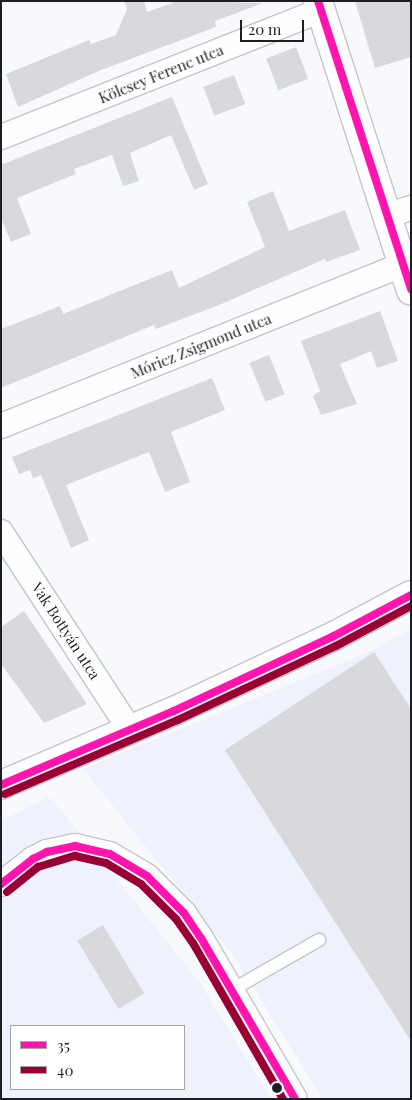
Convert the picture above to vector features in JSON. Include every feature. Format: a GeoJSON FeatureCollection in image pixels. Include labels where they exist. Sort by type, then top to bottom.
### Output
{"type":"FeatureCollection","features":[{"type":"Feature","properties":{"kind":"street","name":"Kölcsey Ferenc utca"},"geometry":{"type":"LineString","coordinates":[[1,137],[319,6]]}},
{"type":"Feature","properties":{"kind":"street"},"geometry":{"type":"LineString","coordinates":[[319,6],[398,212],[401,265],[411,290]]}},
{"type":"Feature","properties":{"kind":"street","name":"Móricz Zsigmond utca"},"geometry":{"type":"LineString","coordinates":[[1,426],[401,265]]}},
{"type":"Feature","properties":{"kind":"street","name":"Vak Bottyán utca"},"geometry":{"type":"LineString","coordinates":[[1,532],[130,730]]}},
{"type":"Feature","properties":{"kind":"street"},"geometry":{"type":"LineString","coordinates":[[1,784],[130,730],[332,637],[411,595]]}},
{"type":"Feature","properties":{"kind":"street"},"geometry":{"type":"LineString","coordinates":[[1,884],[33,859],[60,848],[91,848],[119,858],[148,876],[184,913],[295,1099]]}},
{"type":"Feature","properties":{"kind":"lane"},"geometry":{"type":"LineString","coordinates":[[230,991],[319,940]]}},
{"type":"Feature","properties":{"kind":"shaded area"},"geometry":{"type":"Polygon","coordinates":[[[411,629],[411,1099],[323,1099],[233,955],[83,769],[367,653],[411,629]]]}},
{"type":"Feature","properties":{"kind":"shaded area"},"geometry":{"type":"Polygon","coordinates":[[[46,798],[52,799],[201,984],[271,1099],[1,1099],[1,821],[46,798]]]}},
{"type":"Feature","properties":{"kind":"building"},"geometry":{"type":"Polygon","coordinates":[[[124,1],[144,1],[147,12],[177,1],[263,3],[215,21],[216,27],[101,70],[18,107],[6,74],[89,40],[91,44],[116,35],[127,9],[124,1]]]}},
{"type":"Feature","properties":{"kind":"building"},"geometry":{"type":"Polygon","coordinates":[[[355,1],[411,1],[411,57],[375,68],[355,1]]]}},
{"type":"Feature","properties":{"kind":"building"},"geometry":{"type":"Polygon","coordinates":[[[296,47],[308,79],[278,90],[266,58],[296,47]]]}},
{"type":"Feature","properties":{"kind":"building"},"geometry":{"type":"Polygon","coordinates":[[[234,75],[245,104],[214,116],[203,87],[234,75]]]}},
{"type":"Feature","properties":{"kind":"building"},"geometry":{"type":"Polygon","coordinates":[[[172,97],[208,184],[194,190],[171,135],[130,153],[139,181],[123,186],[112,155],[74,169],[76,174],[17,198],[31,234],[11,242],[1,218],[1,161],[3,164],[172,97]]]}},
{"type":"Feature","properties":{"kind":"building"},"geometry":{"type":"Polygon","coordinates":[[[273,191],[289,231],[345,210],[360,250],[326,262],[325,259],[219,305],[156,329],[154,325],[1,388],[1,329],[60,306],[63,314],[172,270],[179,288],[265,247],[247,202],[273,191]]]}},
{"type":"Feature","properties":{"kind":"building"},"geometry":{"type":"Polygon","coordinates":[[[380,311],[398,361],[377,368],[371,351],[340,364],[357,404],[321,415],[313,396],[320,391],[301,341],[380,311]]]}},
{"type":"Feature","properties":{"kind":"building"},"geometry":{"type":"Polygon","coordinates":[[[269,355],[285,394],[265,402],[250,363],[269,355]]]}},
{"type":"Feature","properties":{"kind":"building"},"geometry":{"type":"Polygon","coordinates":[[[212,378],[225,410],[171,432],[190,482],[165,492],[149,452],[66,485],[89,540],[71,548],[41,475],[33,478],[30,470],[19,474],[12,457],[212,378]]]}},
{"type":"Feature","properties":{"kind":"building"},"geometry":{"type":"Polygon","coordinates":[[[24,611],[87,704],[44,723],[1,664],[1,627],[24,611]]]}},
{"type":"Feature","properties":{"kind":"building"},"geometry":{"type":"Polygon","coordinates":[[[374,652],[411,709],[411,1041],[225,750],[374,652]]]}},
{"type":"Feature","properties":{"kind":"building"},"geometry":{"type":"Polygon","coordinates":[[[103,925],[144,994],[118,1009],[77,940],[103,925]]]}},
{"type":"Feature","properties":{"kind":"transit line","name":"35"},"geometry":{"type":"LineString","coordinates":[[318,1],[411,289]]}},
{"type":"Feature","properties":{"kind":"transit line","name":"35"},"geometry":{"type":"LineString","coordinates":[[1,785],[174,711],[332,637],[411,595]]}},
{"type":"Feature","properties":{"kind":"transit line","name":"40"},"geometry":{"type":"LineString","coordinates":[[5,794],[178,720],[336,646],[411,606]]}},
{"type":"Feature","properties":{"kind":"transit line","name":"35"},"geometry":{"type":"LineString","coordinates":[[1,884],[33,859],[47,852],[75,846],[110,854],[147,876],[184,913],[201,938],[295,1099]]}},
{"type":"Feature","properties":{"kind":"transit line","name":"40"},"geometry":{"type":"LineString","coordinates":[[7,892],[38,867],[75,856],[106,863],[141,884],[176,919],[193,943],[283,1099]]}}]}
